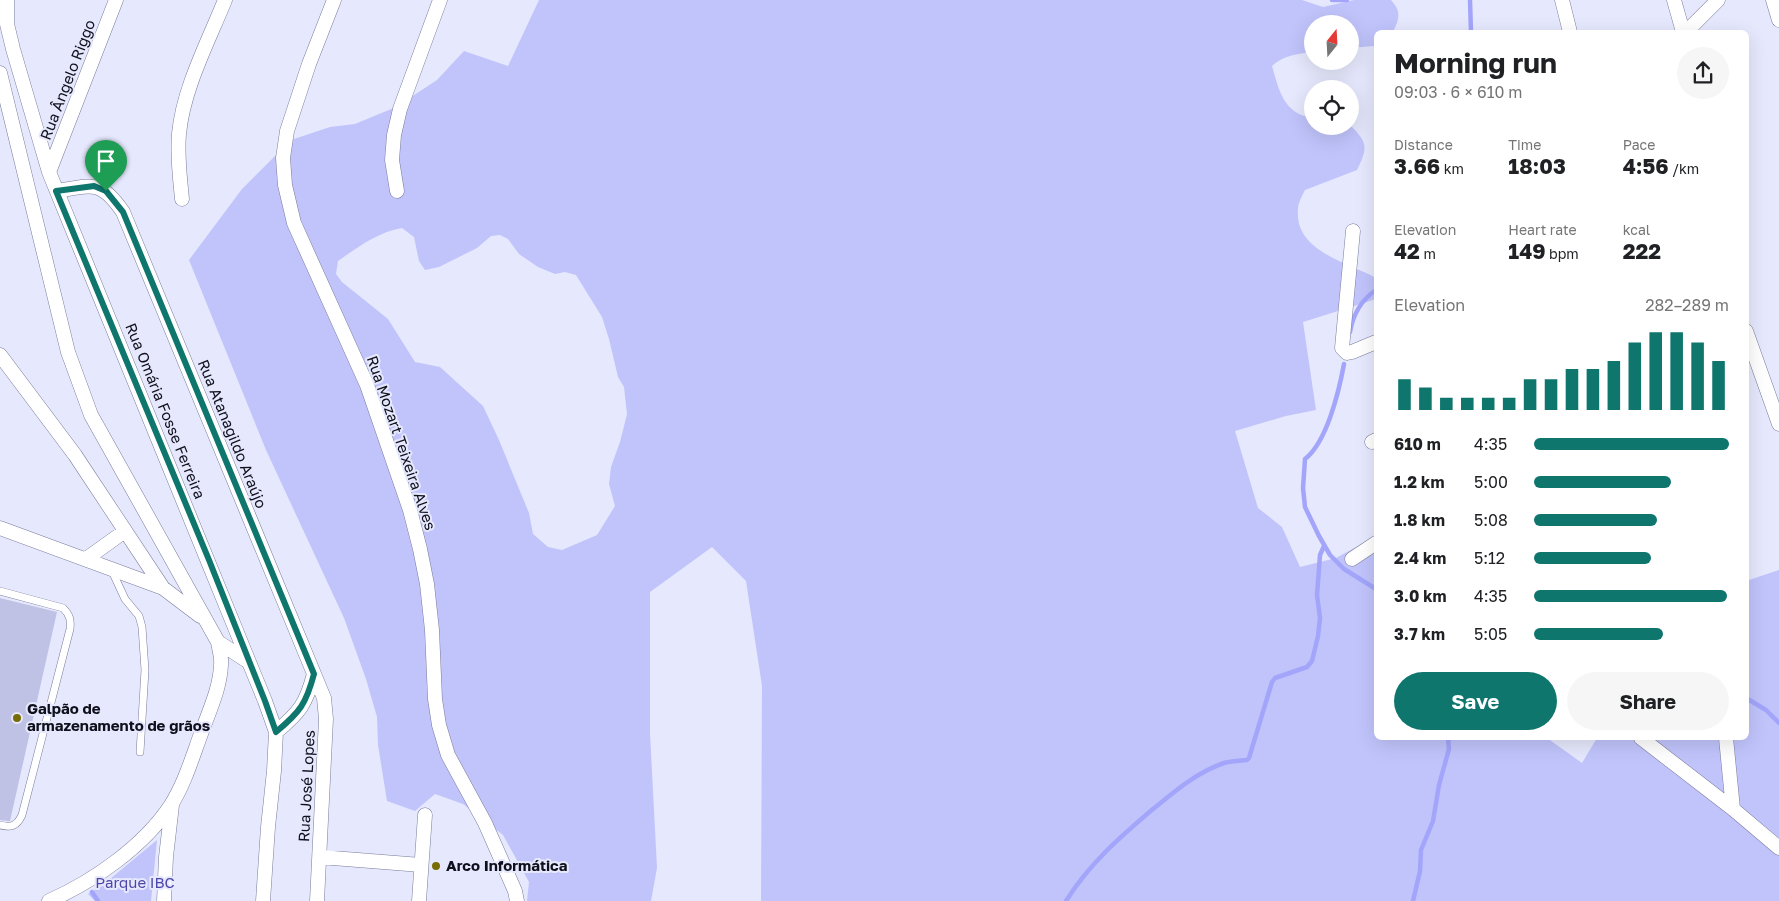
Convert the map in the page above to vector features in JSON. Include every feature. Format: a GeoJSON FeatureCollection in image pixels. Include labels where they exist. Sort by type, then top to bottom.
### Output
{"type":"FeatureCollection","features":[{"type":"Feature","properties":{"kind":"street","name":"Rua Omária Fosse Ferreira"},"geometry":{"type":"LineString","coordinates":[[7,0],[7,24],[13,49],[56,191],[209,560],[276,732]]}},
{"type":"Feature","properties":{"kind":"street","name":"Rua Ângelo Riggo"},"geometry":{"type":"LineString","coordinates":[[50,172],[116,0]]}},
{"type":"Feature","properties":{"kind":"street"},"geometry":{"type":"LineString","coordinates":[[182,199],[179,134],[183,108],[225,0]]}},
{"type":"Feature","properties":{"kind":"street","name":"Rua Mozart Teixeira Alves"},"geometry":{"type":"LineString","coordinates":[[334,0],[309,64],[287,131],[283,158],[285,185],[294,223],[366,385],[410,510],[427,584],[432,630],[435,700],[439,725],[448,755],[489,830],[515,891],[517,901]]}},
{"type":"Feature","properties":{"kind":"street"},"geometry":{"type":"LineString","coordinates":[[397,191],[392,160],[394,135],[400,109],[440,0]]}},
{"type":"Feature","properties":{"kind":"street"},"geometry":{"type":"LineString","coordinates":[[1562,0],[1570,30]]}},
{"type":"Feature","properties":{"kind":"street"},"geometry":{"type":"LineString","coordinates":[[1674,0],[1683,30]]}},
{"type":"Feature","properties":{"kind":"street"},"geometry":{"type":"LineString","coordinates":[[1686,30],[1718,0]]}},
{"type":"Feature","properties":{"kind":"street"},"geometry":{"type":"LineString","coordinates":[[1773,0],[1779,20]]}},
{"type":"Feature","properties":{"kind":"street"},"geometry":{"type":"LineString","coordinates":[[0,74],[68,352],[91,415],[218,642],[222,663],[218,685],[192,758],[172,804],[137,844],[93,878],[50,901]]}},
{"type":"Feature","properties":{"kind":"street","name":"Rua Atanagildo Araújo"},"geometry":{"type":"LineString","coordinates":[[56,191],[94,186],[106,191],[123,212],[314,674]]}},
{"type":"Feature","properties":{"kind":"street"},"geometry":{"type":"LineString","coordinates":[[1353,231],[1342,348],[1347,353],[1374,343]]}},
{"type":"Feature","properties":{"kind":"street"},"geometry":{"type":"LineString","coordinates":[[1749,339],[1779,424]]}},
{"type":"Feature","properties":{"kind":"street"},"geometry":{"type":"LineString","coordinates":[[0,354],[76,455],[163,588]]}},
{"type":"Feature","properties":{"kind":"street"},"geometry":{"type":"LineString","coordinates":[[0,528],[163,588],[205,620]]}},
{"type":"Feature","properties":{"kind":"street"},"geometry":{"type":"LineString","coordinates":[[86,559],[125,531]]}},
{"type":"Feature","properties":{"kind":"street"},"geometry":{"type":"LineString","coordinates":[[1352,558],[1374,544]]}},
{"type":"Feature","properties":{"kind":"street"},"geometry":{"type":"LineString","coordinates":[[218,642],[249,662]]}},
{"type":"Feature","properties":{"kind":"street"},"geometry":{"type":"LineString","coordinates":[[263,901],[276,732],[300,710],[308,694],[314,674]]}},
{"type":"Feature","properties":{"kind":"street","name":"Rua José Lopes"},"geometry":{"type":"LineString","coordinates":[[314,674],[324,698],[326,720],[318,901]]}},
{"type":"Feature","properties":{"kind":"street"},"geometry":{"type":"LineString","coordinates":[[1644,740],[1733,809],[1779,848]]}},
{"type":"Feature","properties":{"kind":"street"},"geometry":{"type":"LineString","coordinates":[[1726,740],[1733,809]]}},
{"type":"Feature","properties":{"kind":"street"},"geometry":{"type":"LineString","coordinates":[[164,901],[166,857],[172,804]]}},
{"type":"Feature","properties":{"kind":"street"},"geometry":{"type":"LineString","coordinates":[[419,901],[424,815]]}},
{"type":"Feature","properties":{"kind":"street"},"geometry":{"type":"LineString","coordinates":[[320,857],[421,865]]}},
{"type":"Feature","properties":{"kind":"lane"},"geometry":{"type":"LineString","coordinates":[[110,568],[120,590],[139,616],[142,627],[145,670],[140,752]]}},
{"type":"Feature","properties":{"kind":"lane"},"geometry":{"type":"LineString","coordinates":[[0,591],[63,608],[71,620],[22,815],[16,825],[11,827],[0,825]]}},
{"type":"Feature","properties":{"kind":"green space"},"geometry":{"type":"Polygon","coordinates":[[[539,0],[1302,0],[1323,7],[1354,0],[1391,0],[1397,8],[1397,23],[1394,30],[1374,30],[1374,46],[1359,47],[1359,15],[1304,15],[1304,53],[1286,57],[1272,66],[1280,92],[1288,106],[1304,116],[1304,135],[1359,135],[1363,141],[1363,156],[1357,170],[1305,190],[1298,207],[1299,223],[1304,235],[1313,245],[1338,260],[1374,277],[1374,300],[1303,322],[1316,410],[1286,416],[1235,431],[1258,508],[1282,527],[1300,567],[1336,558],[1374,537],[1374,740],[1550,740],[1582,763],[1596,740],[1749,740],[1749,580],[1779,570],[1779,901],[761,901],[762,686],[746,581],[712,547],[650,592],[650,733],[657,868],[651,901],[527,901],[529,882],[503,835],[463,804],[435,794],[415,811],[387,801],[378,745],[377,717],[366,679],[344,618],[266,450],[189,260],[242,189],[291,140],[330,127],[355,124],[396,107],[437,80],[464,51],[508,66],[539,0]],[[402,228],[376,237],[338,261],[336,274],[342,282],[388,319],[415,362],[440,367],[483,406],[529,513],[533,534],[548,547],[562,550],[597,535],[615,506],[609,484],[611,467],[627,414],[624,387],[618,377],[602,317],[576,275],[565,272],[555,274],[538,267],[519,254],[508,239],[500,235],[491,236],[477,248],[439,267],[425,270],[419,261],[414,237],[402,228]]]}},
{"type":"Feature","properties":{"kind":"green space","name":"Parque IBC"},"geometry":{"type":"Polygon","coordinates":[[[157,840],[151,901],[95,901],[88,894],[104,884],[157,840]]]}},
{"type":"Feature","properties":{"kind":"building","name":"Galpão de armazenamento de grãos"},"geometry":{"type":"Polygon","coordinates":[[[0,598],[57,612],[10,821],[0,820],[0,598]]]}},
{"type":"Feature","properties":{"kind":"waterway"},"geometry":{"type":"LineString","coordinates":[[1332,0],[1347,0]]}},
{"type":"Feature","properties":{"kind":"waterway"},"geometry":{"type":"LineString","coordinates":[[1470,0],[1471,30]]}},
{"type":"Feature","properties":{"kind":"waterway"},"geometry":{"type":"LineString","coordinates":[[1350,332],[1358,308],[1374,292]]}},
{"type":"Feature","properties":{"kind":"waterway"},"geometry":{"type":"LineString","coordinates":[[1344,364],[1339,388],[1326,429],[1320,441],[1305,459],[1303,488],[1305,507],[1330,555],[1344,569],[1374,588]]}},
{"type":"Feature","properties":{"kind":"waterway"},"geometry":{"type":"LineString","coordinates":[[1066,901],[1095,863],[1129,830],[1170,795],[1205,771],[1227,762],[1247,760],[1249,758],[1272,682],[1275,678],[1307,667],[1312,661],[1320,618],[1317,595],[1320,555],[1324,546]]}},
{"type":"Feature","properties":{"kind":"waterway"},"geometry":{"type":"LineString","coordinates":[[1749,700],[1766,710],[1779,723]]}},
{"type":"Feature","properties":{"kind":"waterway"},"geometry":{"type":"LineString","coordinates":[[1413,901],[1420,871],[1421,850],[1433,821],[1439,785],[1449,749],[1448,740]]}},
{"type":"Feature","properties":{"kind":"waterway"},"geometry":{"type":"LineString","coordinates":[[92,892],[98,901]]}},
{"type":"Feature","properties":{"kind":"place","name":"Galpão de armazenamento de grãos"},"geometry":{"type":"Point","coordinates":[17,718]}},
{"type":"Feature","properties":{"kind":"place","name":"Arco Informática"},"geometry":{"type":"Point","coordinates":[436,866]}},
{"type":"Feature","properties":{"kind":"route"},"geometry":{"type":"LineString","coordinates":[[94,186],[106,191],[123,212],[314,674],[308,694],[300,710],[276,732],[209,560],[56,191],[94,186]]}}]}
